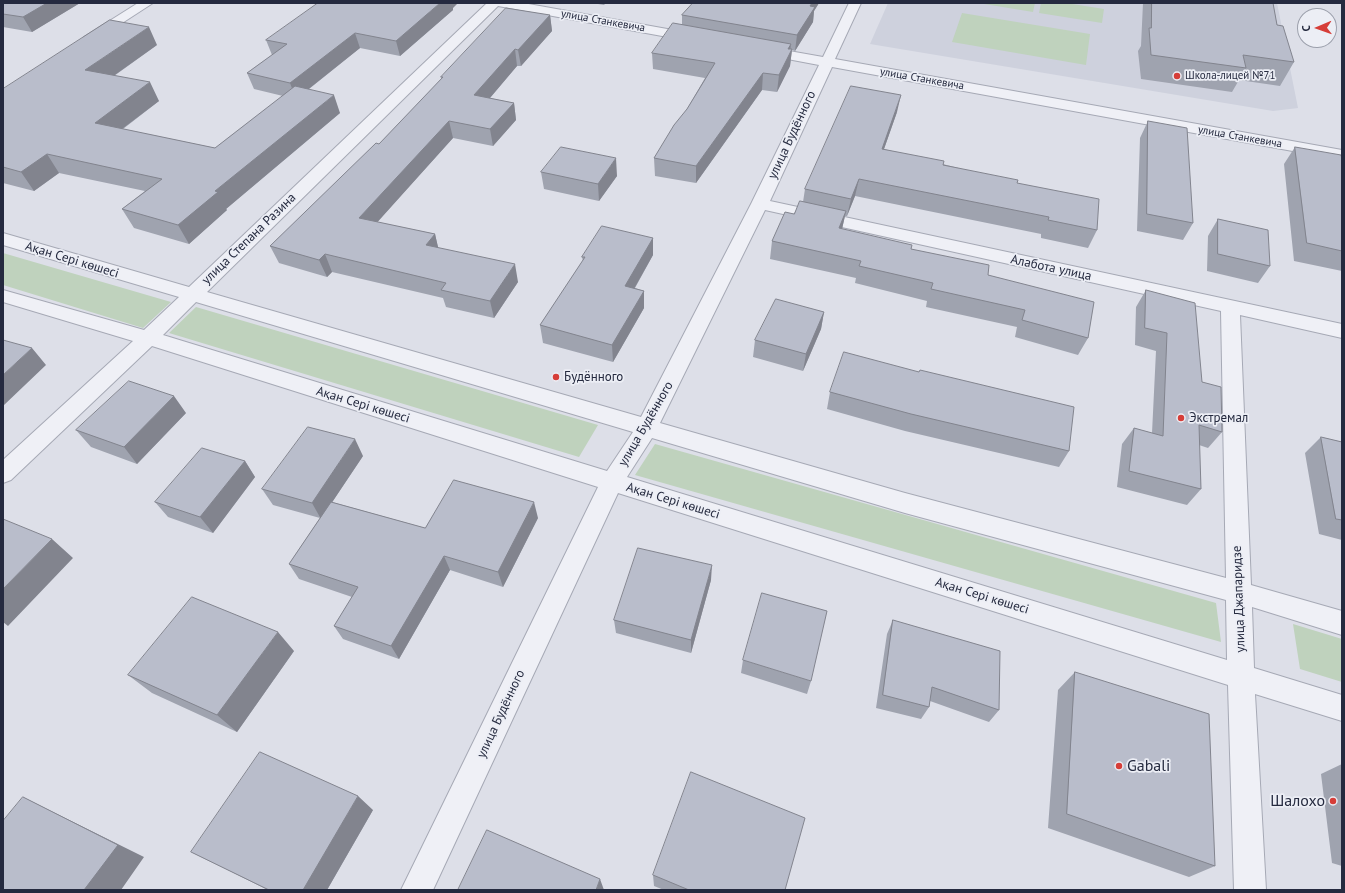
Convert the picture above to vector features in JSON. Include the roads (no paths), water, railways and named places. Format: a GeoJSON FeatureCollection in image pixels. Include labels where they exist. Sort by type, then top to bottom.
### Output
{"type":"FeatureCollection","features":[{"type":"Feature","properties":{"kind":"street"},"geometry":{"type":"LineString","coordinates":[[78,44],[147,3]]}},
{"type":"Feature","properties":{"kind":"street","name":"улица Степана Разина"},"geometry":{"type":"LineString","coordinates":[[3,474],[148,338],[190,295],[494,3]]}},
{"type":"Feature","properties":{"kind":"street","name":"улица Станкевича"},"geometry":{"type":"LineString","coordinates":[[501,3],[710,41]]}},
{"type":"Feature","properties":{"kind":"street","name":"улица Будённого"},"geometry":{"type":"LineString","coordinates":[[418,890],[612,482],[646,429],[760,204],[855,3]]}},
{"type":"Feature","properties":{"kind":"street","name":"улица Станкевича"},"geometry":{"type":"LineString","coordinates":[[749,48],[1342,156]]}},
{"type":"Feature","properties":{"kind":"street","name":"Алабота улица"},"geometry":{"type":"LineString","coordinates":[[760,204],[1342,331]]}},
{"type":"Feature","properties":{"kind":"street","name":"Ақан Сері көшесі"},"geometry":{"type":"LineString","coordinates":[[3,239],[905,504],[1238,592],[1342,622]]}},
{"type":"Feature","properties":{"kind":"street","name":"Ақан Сері көшесі"},"geometry":{"type":"LineString","coordinates":[[3,296],[148,338],[1342,708]]}},
{"type":"Feature","properties":{"kind":"street","name":"улица Джапаридзе"},"geometry":{"type":"LineString","coordinates":[[1230,307],[1238,592],[1250,890]]}},
{"type":"Feature","properties":{"kind":"place","name":"Школа-лицей №71"},"geometry":{"type":"Point","coordinates":[1177,76]}},
{"type":"Feature","properties":{"kind":"place","name":"Будённого"},"geometry":{"type":"Point","coordinates":[556,377]}},
{"type":"Feature","properties":{"kind":"place","name":"Экстремал"},"geometry":{"type":"Point","coordinates":[1181,418]}},
{"type":"Feature","properties":{"kind":"place","name":"Gabali"},"geometry":{"type":"Point","coordinates":[1119,766]}},
{"type":"Feature","properties":{"kind":"place","name":"Шалохо"},"geometry":{"type":"Point","coordinates":[1333,801]}}]}
